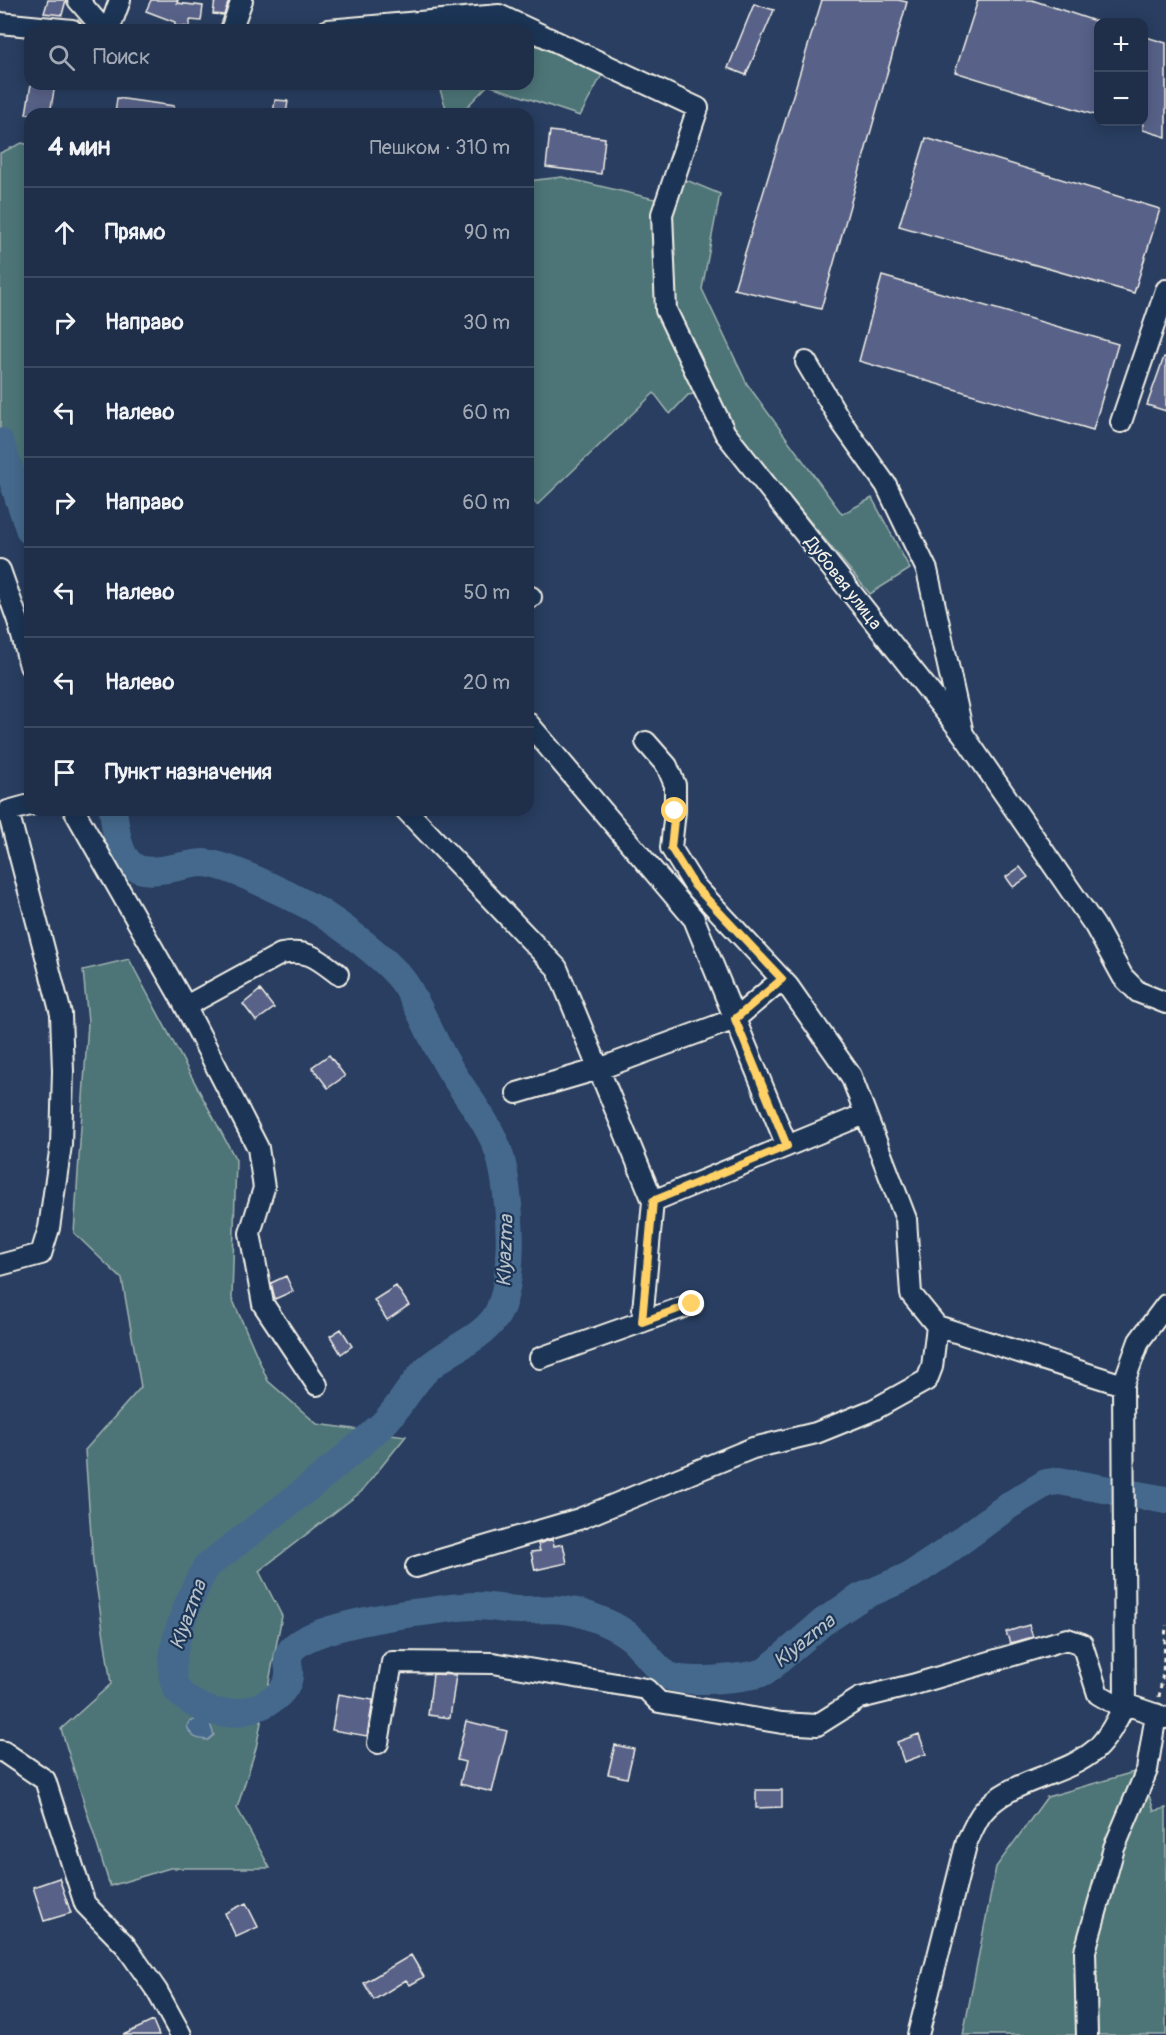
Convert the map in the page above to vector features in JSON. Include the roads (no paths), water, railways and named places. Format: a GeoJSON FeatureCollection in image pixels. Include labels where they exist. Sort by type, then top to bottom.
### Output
{"type":"FeatureCollection","features":[{"type":"Feature","properties":{"kind":"street"},"geometry":{"type":"LineString","coordinates":[[78,0],[100,24]]}},
{"type":"Feature","properties":{"kind":"street"},"geometry":{"type":"LineString","coordinates":[[109,24],[120,0]]}},
{"type":"Feature","properties":{"kind":"street"},"geometry":{"type":"LineString","coordinates":[[233,24],[242,0]]}},
{"type":"Feature","properties":{"kind":"street","name":"Дубовая улица"},"geometry":{"type":"LineString","coordinates":[[392,24],[499,15],[518,24]]}},
{"type":"Feature","properties":{"kind":"street"},"geometry":{"type":"LineString","coordinates":[[0,23],[24,25]]}},
{"type":"Feature","properties":{"kind":"street","name":"Дубовая улица"},"geometry":{"type":"LineString","coordinates":[[534,31],[698,108],[662,214],[666,310],[724,434],[963,734],[1095,926],[1123,977],[1138,992],[1166,1003]]}},
{"type":"Feature","properties":{"kind":"street"},"geometry":{"type":"LineString","coordinates":[[1121,422],[1166,290]]}},
{"type":"Feature","properties":{"kind":"street"},"geometry":{"type":"LineString","coordinates":[[806,362],[843,423],[886,485],[927,570],[963,734]]}},
{"type":"Feature","properties":{"kind":"street"},"geometry":{"type":"LineString","coordinates":[[0,570],[24,644]]}},
{"type":"Feature","properties":{"kind":"street"},"geometry":{"type":"LineString","coordinates":[[534,730],[694,918],[787,1146]]}},
{"type":"Feature","properties":{"kind":"street"},"geometry":{"type":"LineString","coordinates":[[646,742],[667,766],[675,785],[671,848],[694,885],[782,979],[851,1076],[906,1219],[911,1294],[937,1326],[1123,1385]]}},
{"type":"Feature","properties":{"kind":"street"},"geometry":{"type":"LineString","coordinates":[[0,1265],[41,1254],[49,1228],[61,1145],[63,1071],[61,1014],[4,806],[24,805]]}},
{"type":"Feature","properties":{"kind":"street"},"geometry":{"type":"LineString","coordinates":[[77,816],[186,1006],[258,1148],[264,1188],[250,1233],[263,1304],[317,1384]]}},
{"type":"Feature","properties":{"kind":"street"},"geometry":{"type":"LineString","coordinates":[[412,816],[557,968],[653,1201],[642,1322]]}},
{"type":"Feature","properties":{"kind":"street"},"geometry":{"type":"LineString","coordinates":[[186,1006],[280,954],[296,951],[315,957],[338,974]]}},
{"type":"Feature","properties":{"kind":"street"},"geometry":{"type":"LineString","coordinates":[[517,1093],[599,1069],[735,1019],[782,979]]}},
{"type":"Feature","properties":{"kind":"street"},"geometry":{"type":"LineString","coordinates":[[653,1201],[866,1114]]}},
{"type":"Feature","properties":{"kind":"street"},"geometry":{"type":"LineString","coordinates":[[540,1358],[692,1304]]}},
{"type":"Feature","properties":{"kind":"street"},"geometry":{"type":"LineString","coordinates":[[918,2035],[967,1841],[982,1813],[1009,1791],[1068,1767],[1095,1750],[1112,1731],[1125,1704],[1123,1385],[1139,1341],[1166,1305]]}},
{"type":"Feature","properties":{"kind":"street"},"geometry":{"type":"LineString","coordinates":[[416,1567],[579,1519],[753,1448],[816,1433],[873,1410],[927,1380],[932,1367],[937,1326]]}},
{"type":"Feature","properties":{"kind":"street"},"geometry":{"type":"LineString","coordinates":[[378,1743],[392,1662],[493,1663],[646,1689],[659,1702],[782,1723],[818,1725],[860,1698],[1067,1639],[1082,1644],[1098,1694],[1110,1701],[1161,1716],[1147,1770],[1114,1848],[1085,1951],[1087,2035]]}},
{"type":"Feature","properties":{"kind":"street"},"geometry":{"type":"LineString","coordinates":[[0,1751],[45,1780],[85,1904],[125,1945],[157,1991],[181,2035]]}},
{"type":"Feature","properties":{"kind":"water"},"geometry":{"type":"Polygon","coordinates":[[[198,1718],[209,1721],[214,1735],[208,1740],[195,1737],[190,1733],[187,1726],[198,1718]]]}},
{"type":"Feature","properties":{"kind":"waterway","name":"Klyazma"},"geometry":{"type":"LineString","coordinates":[[0,442],[24,513]]}},
{"type":"Feature","properties":{"kind":"waterway","name":"Klyazma"},"geometry":{"type":"LineString","coordinates":[[114,816],[120,848],[133,866],[148,871],[204,863],[243,875],[313,908],[350,933],[400,977],[445,1061],[478,1111],[495,1143],[503,1169],[509,1213],[507,1284],[495,1318],[472,1339],[428,1368],[388,1419],[361,1444],[207,1566],[185,1612],[174,1652],[172,1670],[175,1685],[190,1701],[215,1712],[225,1713],[256,1708],[282,1691],[289,1677],[289,1653],[299,1643],[310,1637],[376,1619],[469,1606],[515,1610],[558,1609],[587,1615],[624,1632],[663,1672],[676,1678],[716,1680],[756,1674],[765,1672],[823,1622],[861,1597],[911,1575],[1008,1506],[1046,1483],[1059,1481],[1166,1500]]}}]}
